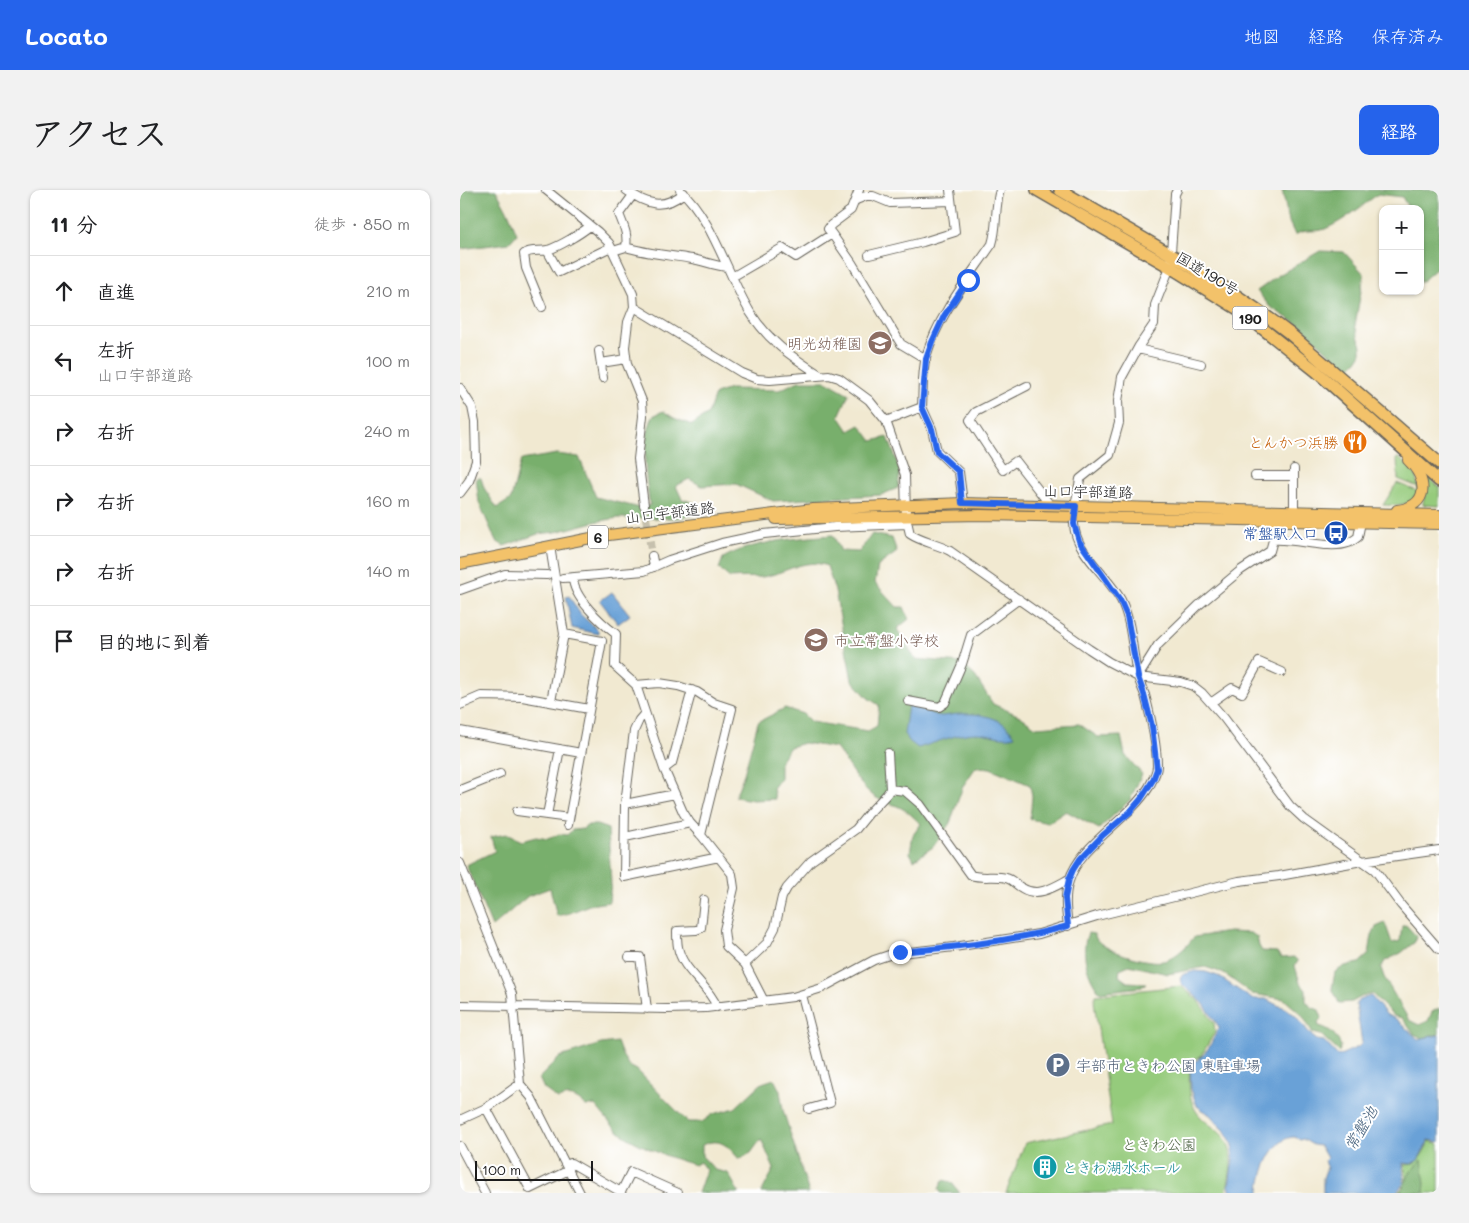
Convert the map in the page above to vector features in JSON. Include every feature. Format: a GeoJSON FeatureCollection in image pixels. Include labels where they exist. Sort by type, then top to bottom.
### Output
{"type":"FeatureCollection","features":[{"type":"Feature","properties":{"kind":"highway","name":"国道190号"},"geometry":{"type":"LineString","coordinates":[[1037,190],[1238,309],[1316,371],[1439,481]]}},
{"type":"Feature","properties":{"kind":"highway","name":"国道190号"},"geometry":{"type":"LineString","coordinates":[[1060,190],[1238,296],[1289,333],[1439,463]]}},
{"type":"Feature","properties":{"kind":"main road"},"geometry":{"type":"LineString","coordinates":[[1367,417],[1383,437],[1416,467],[1422,478],[1423,490],[1420,498],[1413,505],[1403,509],[1374,512]]}},
{"type":"Feature","properties":{"kind":"main road","name":"山口宇部道路"},"geometry":{"type":"LineString","coordinates":[[460,564],[637,530],[814,509],[905,505],[962,503],[1050,505],[1075,511],[1439,524]]}},
{"type":"Feature","properties":{"kind":"main road","name":"山口宇部道路"},"geometry":{"type":"LineString","coordinates":[[737,519],[907,521],[981,515],[1075,511],[1294,510],[1439,514]]}},
{"type":"Feature","properties":{"kind":"street"},"geometry":{"type":"LineString","coordinates":[[546,190],[598,232],[612,249],[633,294],[634,307],[626,333],[626,359],[642,401],[643,416],[638,458],[644,506]]}},
{"type":"Feature","properties":{"kind":"street"},"geometry":{"type":"LineString","coordinates":[[860,190],[850,210],[828,229],[852,263],[901,344],[926,359]]}},
{"type":"Feature","properties":{"kind":"street"},"geometry":{"type":"LineString","coordinates":[[869,255],[955,232],[950,190]]}},
{"type":"Feature","properties":{"kind":"street"},"geometry":{"type":"LineString","coordinates":[[962,503],[959,472],[937,452],[932,429],[922,407],[926,359],[944,316],[992,244],[996,232],[995,204],[1000,190]]}},
{"type":"Feature","properties":{"kind":"street"},"geometry":{"type":"LineString","coordinates":[[1068,926],[1065,898],[1069,879],[1080,859],[1103,835],[1130,812],[1153,780],[1157,769],[1152,726],[1138,677],[1124,608],[1079,541],[1074,524],[1080,479],[1110,455],[1119,423],[1118,401],[1122,377],[1154,324],[1155,305],[1170,267],[1175,194],[1177,190]]}},
{"type":"Feature","properties":{"kind":"street"},"geometry":{"type":"LineString","coordinates":[[626,247],[628,236],[619,214],[630,192],[651,203],[664,205],[672,202],[682,192],[699,212],[750,312],[763,330],[779,347],[820,375]]}},
{"type":"Feature","properties":{"kind":"street"},"geometry":{"type":"LineString","coordinates":[[856,200],[873,196],[890,203],[951,201]]}},
{"type":"Feature","properties":{"kind":"street"},"geometry":{"type":"LineString","coordinates":[[542,308],[526,268],[524,254],[530,251],[547,250],[590,226]]}},
{"type":"Feature","properties":{"kind":"street"},"geometry":{"type":"LineString","coordinates":[[732,278],[782,248],[796,257],[832,234]]}},
{"type":"Feature","properties":{"kind":"street"},"geometry":{"type":"LineString","coordinates":[[547,250],[559,272],[612,249],[626,247],[636,251],[695,259],[727,267]]}},
{"type":"Feature","properties":{"kind":"street"},"geometry":{"type":"LineString","coordinates":[[634,307],[742,373],[757,379],[770,380],[829,375],[839,378],[870,400],[886,421],[905,475],[905,505],[910,534],[919,540],[950,550],[1089,649],[1138,677],[1193,686],[1212,702],[1290,806],[1304,819],[1362,860],[1379,875],[1401,905],[1439,949]]}},
{"type":"Feature","properties":{"kind":"street"},"geometry":{"type":"LineString","coordinates":[[1138,349],[1201,364]]}},
{"type":"Feature","properties":{"kind":"street"},"geometry":{"type":"LineString","coordinates":[[599,351],[603,378]]}},
{"type":"Feature","properties":{"kind":"street"},"geometry":{"type":"LineString","coordinates":[[601,363],[626,359]]}},
{"type":"Feature","properties":{"kind":"street"},"geometry":{"type":"LineString","coordinates":[[1027,386],[976,412],[970,420],[1003,470],[1016,461],[1050,505]]}},
{"type":"Feature","properties":{"kind":"street"},"geometry":{"type":"LineString","coordinates":[[460,388],[472,408],[476,461],[469,481],[460,492]]}},
{"type":"Feature","properties":{"kind":"street"},"geometry":{"type":"LineString","coordinates":[[886,421],[922,407]]}},
{"type":"Feature","properties":{"kind":"street"},"geometry":{"type":"LineString","coordinates":[[1255,476],[1294,472],[1294,510]]}},
{"type":"Feature","properties":{"kind":"street"},"geometry":{"type":"LineString","coordinates":[[563,578],[644,571],[670,560],[722,543],[764,534],[907,521]]}},
{"type":"Feature","properties":{"kind":"street"},"geometry":{"type":"LineString","coordinates":[[1138,677],[1158,645],[1200,605],[1241,570],[1270,551],[1272,540],[1281,539],[1327,544],[1348,543],[1358,537],[1361,522]]}},
{"type":"Feature","properties":{"kind":"street"},"geometry":{"type":"LineString","coordinates":[[550,546],[564,634],[551,701]]}},
{"type":"Feature","properties":{"kind":"street"},"geometry":{"type":"LineString","coordinates":[[652,556],[654,567]]}},
{"type":"Feature","properties":{"kind":"street"},"geometry":{"type":"LineString","coordinates":[[460,590],[506,574],[547,575]]}},
{"type":"Feature","properties":{"kind":"street"},"geometry":{"type":"LineString","coordinates":[[573,578],[576,593],[601,623],[616,634],[615,666],[636,685],[664,769],[690,824],[732,874],[734,888],[724,930],[726,946],[745,964],[764,1002]]}},
{"type":"Feature","properties":{"kind":"street"},"geometry":{"type":"LineString","coordinates":[[908,702],[939,707],[946,704],[971,635],[1019,599]]}},
{"type":"Feature","properties":{"kind":"street"},"geometry":{"type":"LineString","coordinates":[[517,811],[547,815],[569,821],[602,641],[564,634]]}},
{"type":"Feature","properties":{"kind":"street"},"geometry":{"type":"LineString","coordinates":[[1212,702],[1232,688],[1242,692],[1259,662],[1282,672]]}},
{"type":"Feature","properties":{"kind":"street"},"geometry":{"type":"LineString","coordinates":[[636,685],[659,683],[678,686],[692,690],[714,703],[732,709],[701,835]]}},
{"type":"Feature","properties":{"kind":"street"},"geometry":{"type":"LineString","coordinates":[[664,769],[672,763],[692,690]]}},
{"type":"Feature","properties":{"kind":"street"},"geometry":{"type":"LineString","coordinates":[[460,705],[481,696],[522,697],[589,708]]}},
{"type":"Feature","properties":{"kind":"street"},"geometry":{"type":"LineString","coordinates":[[645,713],[634,731],[625,804],[624,877],[719,857]]}},
{"type":"Feature","properties":{"kind":"street"},"geometry":{"type":"LineString","coordinates":[[460,732],[581,753]]}},
{"type":"Feature","properties":{"kind":"street"},"geometry":{"type":"LineString","coordinates":[[547,815],[560,749]]}},
{"type":"Feature","properties":{"kind":"street"},"geometry":{"type":"LineString","coordinates":[[745,964],[767,943],[775,928],[782,897],[787,888],[811,861],[856,830],[887,794],[890,789],[888,753]]}},
{"type":"Feature","properties":{"kind":"street"},"geometry":{"type":"LineString","coordinates":[[460,790],[500,774]]}},
{"type":"Feature","properties":{"kind":"street"},"geometry":{"type":"LineString","coordinates":[[890,789],[904,791],[920,804],[971,875],[976,877],[998,876],[1009,878],[1020,888],[1030,892],[1046,890],[1069,879]]}},
{"type":"Feature","properties":{"kind":"street"},"geometry":{"type":"LineString","coordinates":[[625,804],[675,794]]}},
{"type":"Feature","properties":{"kind":"street"},"geometry":{"type":"LineString","coordinates":[[625,837],[690,824]]}},
{"type":"Feature","properties":{"kind":"street"},"geometry":{"type":"LineString","coordinates":[[460,1005],[647,1009],[764,1002],[802,995],[822,988],[874,960],[892,954],[1039,934],[1097,916],[1239,882],[1362,860],[1439,850]]}},
{"type":"Feature","properties":{"kind":"street"},"geometry":{"type":"LineString","coordinates":[[460,863],[512,994],[520,1084],[531,1097],[580,1193]]}},
{"type":"Feature","properties":{"kind":"street"},"geometry":{"type":"LineString","coordinates":[[704,900],[701,928],[677,931],[678,946],[684,962],[710,994],[717,1006]]}},
{"type":"Feature","properties":{"kind":"street"},"geometry":{"type":"LineString","coordinates":[[629,957],[640,957],[647,1009]]}},
{"type":"Feature","properties":{"kind":"street"},"geometry":{"type":"LineString","coordinates":[[802,995],[830,1103],[809,1109]]}},
{"type":"Feature","properties":{"kind":"street"},"geometry":{"type":"LineString","coordinates":[[460,1120],[486,1108],[520,1084]]}},
{"type":"Feature","properties":{"kind":"street"},"geometry":{"type":"LineString","coordinates":[[486,1108],[530,1189],[568,1168],[571,1164],[622,1192],[631,1172],[678,1193]]}},
{"type":"Feature","properties":{"kind":"street"},"geometry":{"type":"LineString","coordinates":[[460,1146],[485,1193]]}},
{"type":"Feature","properties":{"kind":"green space"},"geometry":{"type":"Polygon","coordinates":[[[460,190],[496,190],[517,234],[509,243],[460,249],[460,190]]]}},
{"type":"Feature","properties":{"kind":"green space"},"geometry":{"type":"Polygon","coordinates":[[[1282,190],[1439,190],[1439,263],[1437,268],[1424,279],[1424,205],[1407,205],[1402,197],[1378,194],[1339,222],[1321,230],[1295,235],[1289,222],[1282,190]]]}},
{"type":"Feature","properties":{"kind":"green space"},"geometry":{"type":"Polygon","coordinates":[[[1320,251],[1344,252],[1364,274],[1355,325],[1361,346],[1361,355],[1347,370],[1302,327],[1270,307],[1257,291],[1279,275],[1320,251]]]}},
{"type":"Feature","properties":{"kind":"green space"},"geometry":{"type":"Polygon","coordinates":[[[799,381],[826,381],[849,394],[839,416],[849,431],[860,425],[872,441],[888,437],[900,470],[898,488],[881,495],[773,501],[736,484],[702,486],[689,479],[676,486],[682,499],[695,503],[700,513],[679,518],[618,518],[556,532],[538,534],[504,546],[496,541],[479,503],[476,478],[481,478],[484,488],[497,508],[511,499],[521,460],[557,454],[579,457],[596,497],[640,508],[650,505],[645,449],[653,416],[663,411],[674,418],[692,425],[708,414],[715,394],[730,389],[779,390],[799,381]]]}},
{"type":"Feature","properties":{"kind":"green space"},"geometry":{"type":"Polygon","coordinates":[[[1397,458],[1414,472],[1418,487],[1398,479],[1397,458]]]}},
{"type":"Feature","properties":{"kind":"green space"},"geometry":{"type":"Polygon","coordinates":[[[1428,477],[1439,487],[1439,506],[1423,505],[1427,486],[1426,478],[1428,477]]]}},
{"type":"Feature","properties":{"kind":"green space"},"geometry":{"type":"Polygon","coordinates":[[[1397,483],[1417,491],[1418,488],[1417,495],[1414,500],[1403,504],[1383,505],[1397,483]]]}},
{"type":"Feature","properties":{"kind":"green space"},"geometry":{"type":"Polygon","coordinates":[[[872,534],[892,538],[897,552],[878,566],[875,583],[897,607],[904,607],[909,619],[897,629],[915,659],[961,663],[975,676],[993,704],[1020,716],[1036,727],[1079,724],[1098,737],[1121,736],[1125,755],[1142,774],[1130,800],[1099,829],[1066,811],[1048,823],[1030,819],[1032,796],[1030,785],[990,768],[976,767],[963,786],[950,823],[933,847],[914,860],[910,853],[913,835],[921,824],[905,810],[878,799],[871,794],[856,778],[836,748],[804,743],[790,747],[780,761],[780,779],[773,788],[775,799],[753,800],[735,797],[744,774],[758,722],[785,708],[803,714],[811,722],[868,731],[877,726],[879,705],[868,698],[852,680],[835,591],[827,566],[811,564],[762,577],[730,578],[719,569],[723,558],[735,552],[762,544],[833,535],[841,551],[859,552],[872,534]]]}},
{"type":"Feature","properties":{"kind":"green space"},"geometry":{"type":"Polygon","coordinates":[[[588,825],[597,825],[608,829],[611,883],[609,902],[589,905],[557,916],[550,888],[528,896],[492,927],[466,865],[495,851],[491,837],[506,834],[521,841],[536,837],[548,839],[559,834],[567,835],[572,830],[583,829],[588,825]]]}},
{"type":"Feature","properties":{"kind":"green space"},"geometry":{"type":"Polygon","coordinates":[[[1385,923],[1392,943],[1400,941],[1402,926],[1406,925],[1416,936],[1415,942],[1401,953],[1385,961],[1381,968],[1384,977],[1409,1020],[1419,1025],[1428,1021],[1432,1012],[1439,1008],[1439,1034],[1422,1038],[1414,1034],[1402,1018],[1394,1016],[1372,994],[1352,1002],[1339,1003],[1332,988],[1335,972],[1345,966],[1359,963],[1369,954],[1372,935],[1376,927],[1385,923]]]}},
{"type":"Feature","properties":{"kind":"green space"},"geometry":{"type":"Polygon","coordinates":[[[1229,932],[1251,933],[1257,937],[1262,951],[1277,952],[1281,958],[1294,957],[1298,961],[1295,966],[1300,983],[1306,990],[1306,1001],[1311,1007],[1319,1010],[1322,1018],[1318,1022],[1319,1026],[1327,1029],[1335,1036],[1341,1046],[1339,1052],[1321,1035],[1313,1033],[1302,1015],[1284,999],[1252,994],[1223,973],[1205,967],[1168,974],[1129,965],[1120,969],[1119,976],[1127,982],[1146,983],[1142,987],[1100,992],[1095,986],[1086,964],[1085,948],[1088,933],[1094,934],[1103,945],[1131,957],[1160,961],[1175,956],[1194,937],[1229,932]]]}},
{"type":"Feature","properties":{"kind":"green space","name":"ときわ公園"},"geometry":{"type":"Polygon","coordinates":[[[1181,986],[1199,1001],[1214,1023],[1215,1032],[1201,1056],[1190,1062],[1190,1090],[1192,1103],[1199,1115],[1221,1134],[1227,1142],[1231,1154],[1231,1168],[1226,1193],[1006,1193],[1025,1143],[1112,1125],[1094,1001],[1096,995],[1181,986]]]}},
{"type":"Feature","properties":{"kind":"green space"},"geometry":{"type":"Polygon","coordinates":[[[617,1042],[629,1066],[637,1070],[688,1122],[702,1122],[713,1114],[735,1108],[762,1083],[774,1079],[780,1091],[783,1110],[809,1193],[761,1193],[774,1169],[761,1139],[751,1153],[739,1159],[727,1146],[718,1142],[702,1145],[702,1156],[715,1170],[728,1173],[739,1193],[698,1193],[706,1170],[700,1162],[695,1165],[647,1148],[618,1131],[595,1105],[586,1106],[570,1097],[558,1099],[544,1089],[539,1078],[560,1057],[601,1044],[617,1042]]]}},
{"type":"Feature","properties":{"kind":"green space"},"geometry":{"type":"Polygon","coordinates":[[[1430,1141],[1439,1144],[1439,1193],[1398,1193],[1406,1183],[1405,1165],[1418,1160],[1430,1141]]]}},
{"type":"Feature","properties":{"kind":"green space"},"geometry":{"type":"Polygon","coordinates":[[[1422,1160],[1425,1184],[1424,1193],[1400,1193],[1411,1171],[1422,1160]]]}},
{"type":"Feature","properties":{"kind":"green space"},"geometry":{"type":"Polygon","coordinates":[[[943,1180],[951,1182],[960,1193],[941,1193],[939,1189],[943,1180]]]}},
{"type":"Feature","properties":{"kind":"water"},"geometry":{"type":"Polygon","coordinates":[[[612,592],[630,615],[618,624],[600,601],[612,592]]]}},
{"type":"Feature","properties":{"kind":"water"},"geometry":{"type":"Polygon","coordinates":[[[569,596],[581,615],[598,630],[598,634],[572,628],[566,597],[569,596]]]}},
{"type":"Feature","properties":{"kind":"water"},"geometry":{"type":"Polygon","coordinates":[[[912,704],[937,715],[968,714],[998,720],[1015,736],[1000,737],[976,733],[954,737],[918,748],[904,734],[908,706],[912,704]]]}},
{"type":"Feature","properties":{"kind":"water","name":"常盤池"},"geometry":{"type":"Polygon","coordinates":[[[1195,971],[1218,976],[1252,999],[1266,999],[1283,1007],[1295,1015],[1312,1036],[1317,1040],[1324,1041],[1338,1056],[1358,1047],[1362,1043],[1356,1004],[1359,1000],[1371,996],[1387,1015],[1396,1019],[1418,1039],[1439,1035],[1439,1142],[1429,1140],[1418,1160],[1411,1164],[1403,1163],[1404,1183],[1396,1193],[1323,1193],[1323,1178],[1327,1167],[1325,1160],[1327,1158],[1320,1146],[1295,1137],[1284,1140],[1274,1150],[1266,1164],[1260,1193],[1231,1193],[1229,1186],[1233,1145],[1225,1131],[1210,1115],[1197,1106],[1191,1089],[1190,1064],[1204,1054],[1219,1027],[1203,1003],[1181,983],[1180,977],[1195,971]]]}},
{"type":"Feature","properties":{"kind":"tunnel"},"geometry":{"type":"LineString","coordinates":[[644,505],[652,556]]}},
{"type":"Feature","properties":{"kind":"place","name":"明光幼稚園"},"geometry":{"type":"Point","coordinates":[880,343]}},
{"type":"Feature","properties":{"kind":"place","name":"とんかつ浜勝"},"geometry":{"type":"Point","coordinates":[1355,442]}},
{"type":"Feature","properties":{"kind":"place","name":"常盤駅入口"},"geometry":{"type":"Point","coordinates":[1336,533]}},
{"type":"Feature","properties":{"kind":"place","name":"市立常盤小学校"},"geometry":{"type":"Point","coordinates":[816,640]}},
{"type":"Feature","properties":{"kind":"place","name":"宇部市ときわ公園 東駐車場"},"geometry":{"type":"Point","coordinates":[1058,1065]}},
{"type":"Feature","properties":{"kind":"place","name":"ときわ湖水ホール"},"geometry":{"type":"Point","coordinates":[1045,1167]}},
{"type":"Feature","properties":{"kind":"route"},"geometry":{"type":"LineString","coordinates":[[900,952],[954,947],[1039,934],[1068,926],[1065,898],[1073,870],[1080,859],[1103,835],[1130,812],[1141,799],[1153,780],[1157,769],[1152,726],[1138,677],[1127,616],[1120,600],[1079,541],[1074,524],[1076,506],[962,503],[959,472],[937,452],[929,420],[922,407],[926,359],[944,316],[968,280]]}}]}
